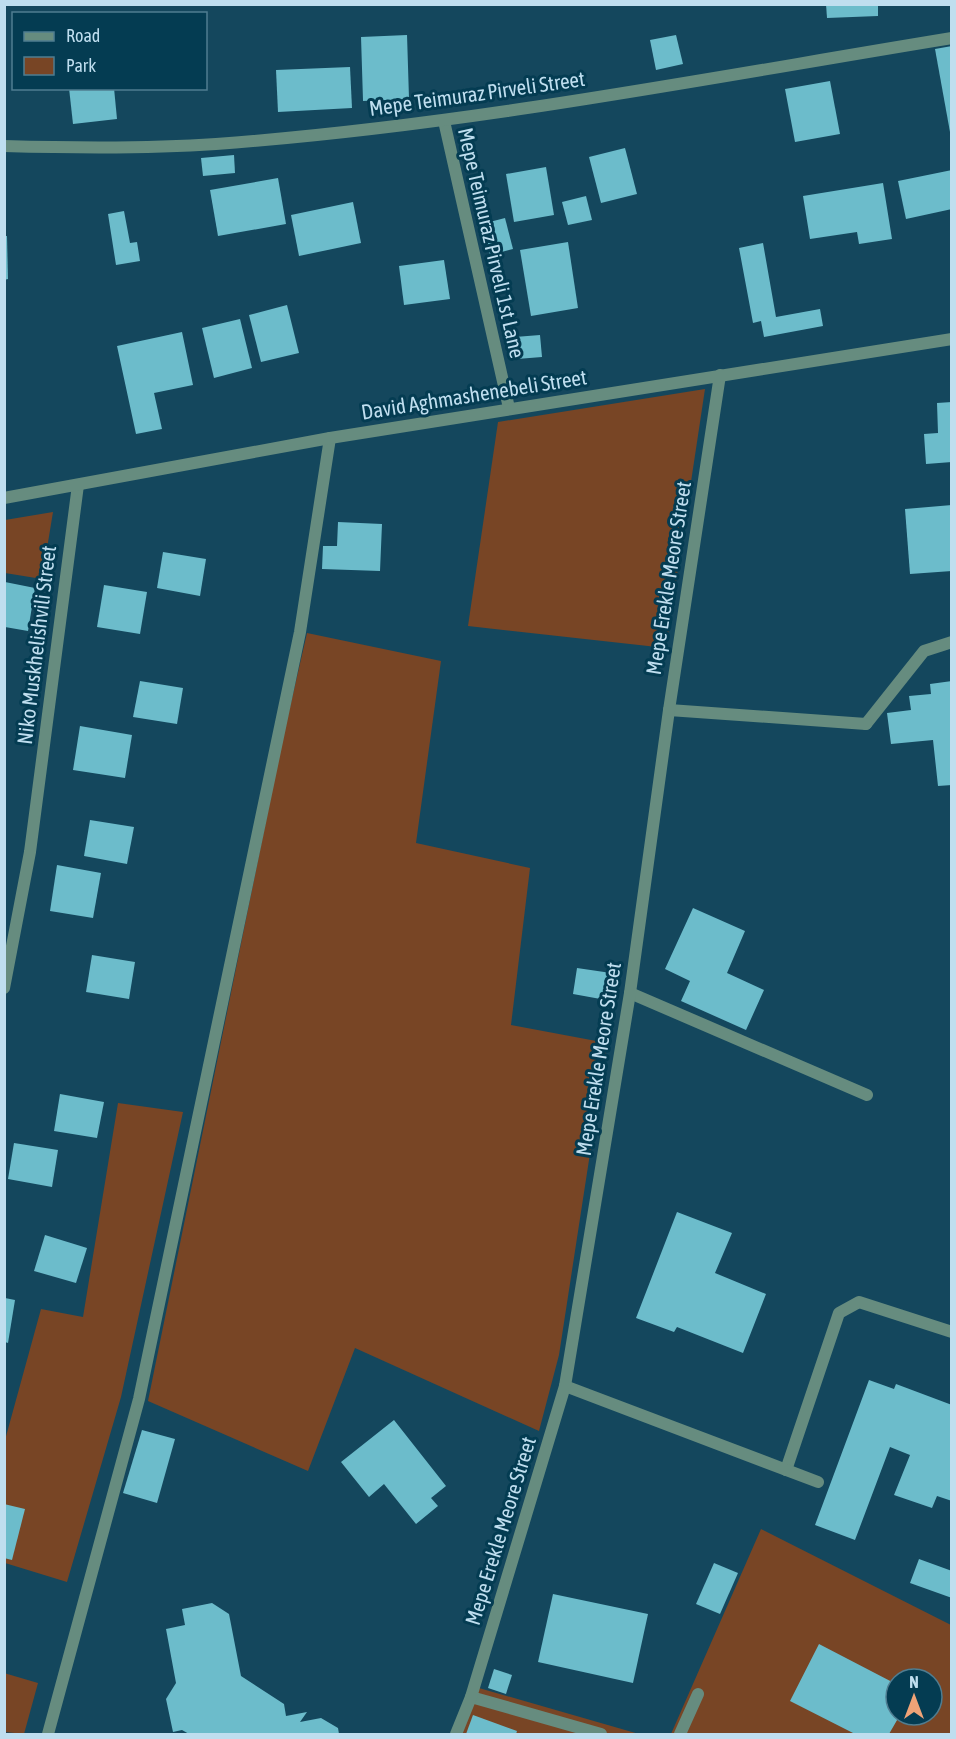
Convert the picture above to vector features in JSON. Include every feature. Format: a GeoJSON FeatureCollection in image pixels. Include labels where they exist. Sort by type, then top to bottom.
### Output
{"type":"FeatureCollection","features":[{"type":"Feature","properties":{"kind":"street","name":"Mepe Teimuraz Pirveli Street"},"geometry":{"type":"LineString","coordinates":[[4,146],[93,148],[215,144],[444,122],[951,38]]}},
{"type":"Feature","properties":{"kind":"street","name":"Mepe Teimuraz Pirveli 1st Lane"},"geometry":{"type":"LineString","coordinates":[[444,122],[509,408]]}},
{"type":"Feature","properties":{"kind":"street","name":"David Aghmashenebeli Street"},"geometry":{"type":"LineString","coordinates":[[4,498],[330,438],[951,339]]}},
{"type":"Feature","properties":{"kind":"street","name":"Mepe Erekle Meore Street"},"geometry":{"type":"LineString","coordinates":[[456,1734],[471,1697],[565,1386],[630,993],[669,710],[720,375]]}},
{"type":"Feature","properties":{"kind":"street"},"geometry":{"type":"LineString","coordinates":[[48,1734],[139,1398],[300,632],[330,438]]}},
{"type":"Feature","properties":{"kind":"street","name":"Niko Muskhelishvili Street"},"geometry":{"type":"LineString","coordinates":[[4,988],[30,852],[78,485]]}},
{"type":"Feature","properties":{"kind":"street"},"geometry":{"type":"LineString","coordinates":[[669,710],[866,724],[924,651],[951,642]]}},
{"type":"Feature","properties":{"kind":"street"},"geometry":{"type":"LineString","coordinates":[[630,993],[867,1095]]}},
{"type":"Feature","properties":{"kind":"street"},"geometry":{"type":"LineString","coordinates":[[786,1470],[840,1313],[859,1302],[951,1332]]}},
{"type":"Feature","properties":{"kind":"street"},"geometry":{"type":"LineString","coordinates":[[565,1386],[818,1482]]}},
{"type":"Feature","properties":{"kind":"street"},"geometry":{"type":"LineString","coordinates":[[680,1734],[698,1694]]}},
{"type":"Feature","properties":{"kind":"street"},"geometry":{"type":"LineString","coordinates":[[471,1697],[601,1734]]}},
{"type":"Feature","properties":{"kind":"green space"},"geometry":{"type":"Polygon","coordinates":[[[705,389],[666,648],[468,626],[498,422],[705,389]]]}},
{"type":"Feature","properties":{"kind":"green space"},"geometry":{"type":"Polygon","coordinates":[[[53,512],[42,579],[5,573],[5,520],[53,512]]]}},
{"type":"Feature","properties":{"kind":"green space"},"geometry":{"type":"Polygon","coordinates":[[[307,633],[441,661],[416,843],[530,868],[511,1025],[607,1043],[559,1355],[539,1431],[355,1348],[308,1471],[148,1401],[282,742],[307,633]]]}},
{"type":"Feature","properties":{"kind":"green space"},"geometry":{"type":"Polygon","coordinates":[[[118,1103],[183,1112],[121,1397],[67,1582],[5,1563],[5,1440],[41,1309],[83,1317],[118,1103]]]}},
{"type":"Feature","properties":{"kind":"green space"},"geometry":{"type":"Polygon","coordinates":[[[761,1529],[951,1625],[951,1734],[671,1734],[761,1529]]]}},
{"type":"Feature","properties":{"kind":"green space"},"geometry":{"type":"Polygon","coordinates":[[[4,1673],[38,1683],[24,1734],[5,1732],[4,1673]]]}},
{"type":"Feature","properties":{"kind":"green space"},"geometry":{"type":"Polygon","coordinates":[[[479,1688],[639,1734],[461,1734],[479,1688]]]}},
{"type":"Feature","properties":{"kind":"building"},"geometry":{"type":"Polygon","coordinates":[[[826,4],[878,4],[878,16],[827,18],[826,4]]]}},
{"type":"Feature","properties":{"kind":"building"},"geometry":{"type":"Polygon","coordinates":[[[407,35],[409,99],[363,101],[361,37],[407,35]]]}},
{"type":"Feature","properties":{"kind":"building"},"geometry":{"type":"Polygon","coordinates":[[[676,35],[683,64],[656,70],[650,40],[676,35]]]}},
{"type":"Feature","properties":{"kind":"building"},"geometry":{"type":"Polygon","coordinates":[[[952,46],[952,132],[950,132],[935,49],[952,46]]]}},
{"type":"Feature","properties":{"kind":"building"},"geometry":{"type":"Polygon","coordinates":[[[350,67],[352,108],[278,112],[276,70],[350,67]]]}},
{"type":"Feature","properties":{"kind":"building"},"geometry":{"type":"Polygon","coordinates":[[[830,81],[840,134],[795,142],[785,89],[830,81]]]}},
{"type":"Feature","properties":{"kind":"building"},"geometry":{"type":"Polygon","coordinates":[[[69,90],[114,90],[117,119],[73,124],[69,90]]]}},
{"type":"Feature","properties":{"kind":"building"},"geometry":{"type":"Polygon","coordinates":[[[625,148],[637,194],[601,203],[589,157],[625,148]]]}},
{"type":"Feature","properties":{"kind":"building"},"geometry":{"type":"Polygon","coordinates":[[[234,155],[235,173],[203,176],[201,158],[234,155]]]}},
{"type":"Feature","properties":{"kind":"building"},"geometry":{"type":"Polygon","coordinates":[[[546,167],[554,215],[514,222],[506,174],[546,167]]]}},
{"type":"Feature","properties":{"kind":"building"},"geometry":{"type":"Polygon","coordinates":[[[952,170],[952,209],[906,219],[898,181],[952,170]]]}},
{"type":"Feature","properties":{"kind":"building"},"geometry":{"type":"Polygon","coordinates":[[[278,178],[286,224],[218,236],[210,190],[278,178]]]}},
{"type":"Feature","properties":{"kind":"building"},"geometry":{"type":"Polygon","coordinates":[[[883,183],[892,239],[859,244],[857,232],[810,239],[803,196],[883,183]]]}},
{"type":"Feature","properties":{"kind":"building"},"geometry":{"type":"Polygon","coordinates":[[[586,196],[592,220],[568,225],[562,202],[586,196]]]}},
{"type":"Feature","properties":{"kind":"building"},"geometry":{"type":"Polygon","coordinates":[[[353,202],[361,243],[299,256],[291,215],[353,202]]]}},
{"type":"Feature","properties":{"kind":"building"},"geometry":{"type":"Polygon","coordinates":[[[124,211],[130,243],[137,242],[140,261],[116,265],[108,214],[124,211]]]}},
{"type":"Feature","properties":{"kind":"building"},"geometry":{"type":"Polygon","coordinates":[[[505,218],[513,249],[490,255],[482,224],[505,218]]]}},
{"type":"Feature","properties":{"kind":"building"},"geometry":{"type":"Polygon","coordinates":[[[4,236],[7,236],[8,279],[4,280],[4,236]]]}},
{"type":"Feature","properties":{"kind":"building"},"geometry":{"type":"Polygon","coordinates":[[[568,242],[578,308],[531,316],[520,250],[568,242]]]}},
{"type":"Feature","properties":{"kind":"building"},"geometry":{"type":"Polygon","coordinates":[[[763,243],[776,317],[820,309],[823,326],[764,337],[761,321],[753,323],[739,248],[763,243]]]}},
{"type":"Feature","properties":{"kind":"building"},"geometry":{"type":"Polygon","coordinates":[[[444,260],[450,299],[404,305],[399,266],[444,260]]]}},
{"type":"Feature","properties":{"kind":"building"},"geometry":{"type":"Polygon","coordinates":[[[287,305],[299,353],[261,362],[249,315],[287,305]]]}},
{"type":"Feature","properties":{"kind":"building"},"geometry":{"type":"Polygon","coordinates":[[[240,319],[252,368],[214,378],[202,328],[240,319]]]}},
{"type":"Feature","properties":{"kind":"building"},"geometry":{"type":"Polygon","coordinates":[[[182,332],[193,385],[154,393],[162,429],[136,434],[117,346],[182,332]]]}},
{"type":"Feature","properties":{"kind":"building"},"geometry":{"type":"Polygon","coordinates":[[[540,335],[542,357],[517,359],[515,337],[540,335]]]}},
{"type":"Feature","properties":{"kind":"building"},"geometry":{"type":"Polygon","coordinates":[[[952,402],[952,462],[926,464],[924,434],[938,433],[937,403],[952,402]]]}},
{"type":"Feature","properties":{"kind":"building"},"geometry":{"type":"Polygon","coordinates":[[[952,505],[952,571],[910,574],[905,509],[952,505]]]}},
{"type":"Feature","properties":{"kind":"building"},"geometry":{"type":"Polygon","coordinates":[[[338,522],[382,524],[380,571],[322,569],[323,546],[337,546],[338,522]]]}},
{"type":"Feature","properties":{"kind":"building"},"geometry":{"type":"Polygon","coordinates":[[[163,552],[206,559],[200,596],[157,588],[163,552]]]}},
{"type":"Feature","properties":{"kind":"building"},"geometry":{"type":"Polygon","coordinates":[[[5,582],[35,588],[28,631],[5,627],[5,582]]]}},
{"type":"Feature","properties":{"kind":"building"},"geometry":{"type":"Polygon","coordinates":[[[104,585],[147,592],[140,634],[97,627],[104,585]]]}},
{"type":"Feature","properties":{"kind":"building"},"geometry":{"type":"Polygon","coordinates":[[[140,681],[183,688],[177,724],[133,717],[140,681]]]}},
{"type":"Feature","properties":{"kind":"building"},"geometry":{"type":"Polygon","coordinates":[[[952,681],[952,785],[938,786],[933,740],[891,744],[887,713],[911,710],[909,696],[931,694],[930,684],[952,681]]]}},
{"type":"Feature","properties":{"kind":"building"},"geometry":{"type":"Polygon","coordinates":[[[80,726],[132,735],[125,778],[73,770],[80,726]]]}},
{"type":"Feature","properties":{"kind":"building"},"geometry":{"type":"Polygon","coordinates":[[[90,820],[134,827],[127,864],[84,856],[90,820]]]}},
{"type":"Feature","properties":{"kind":"building"},"geometry":{"type":"Polygon","coordinates":[[[57,865],[101,873],[93,918],[50,911],[57,865]]]}},
{"type":"Feature","properties":{"kind":"building"},"geometry":{"type":"Polygon","coordinates":[[[693,908],[745,931],[727,973],[764,990],[746,1030],[681,1001],[690,981],[665,969],[693,908]]]}},
{"type":"Feature","properties":{"kind":"building"},"geometry":{"type":"Polygon","coordinates":[[[92,955],[135,962],[129,999],[86,992],[92,955]]]}},
{"type":"Feature","properties":{"kind":"building"},"geometry":{"type":"Polygon","coordinates":[[[577,968],[611,973],[606,1000],[573,994],[577,968]]]}},
{"type":"Feature","properties":{"kind":"building"},"geometry":{"type":"Polygon","coordinates":[[[60,1094],[104,1102],[97,1138],[54,1131],[60,1094]]]}},
{"type":"Feature","properties":{"kind":"building"},"geometry":{"type":"Polygon","coordinates":[[[14,1143],[58,1150],[52,1187],[8,1179],[14,1143]]]}},
{"type":"Feature","properties":{"kind":"building"},"geometry":{"type":"Polygon","coordinates":[[[677,1212],[732,1233],[715,1273],[766,1294],[743,1353],[677,1327],[674,1332],[636,1318],[677,1212]]]}},
{"type":"Feature","properties":{"kind":"building"},"geometry":{"type":"Polygon","coordinates":[[[45,1235],[87,1248],[76,1283],[34,1271],[45,1235]]]}},
{"type":"Feature","properties":{"kind":"building"},"geometry":{"type":"Polygon","coordinates":[[[5,1298],[15,1300],[8,1343],[5,1342],[5,1298]]]}},
{"type":"Feature","properties":{"kind":"building"},"geometry":{"type":"Polygon","coordinates":[[[869,1380],[894,1389],[896,1384],[952,1405],[952,1501],[937,1496],[932,1508],[894,1495],[910,1455],[890,1447],[855,1540],[815,1525],[869,1380]]]}},
{"type":"Feature","properties":{"kind":"building"},"geometry":{"type":"Polygon","coordinates":[[[394,1420],[446,1486],[431,1498],[438,1506],[416,1524],[384,1484],[369,1497],[341,1462],[394,1420]]]}},
{"type":"Feature","properties":{"kind":"building"},"geometry":{"type":"Polygon","coordinates":[[[142,1430],[175,1439],[157,1503],[123,1493],[142,1430]]]}},
{"type":"Feature","properties":{"kind":"building"},"geometry":{"type":"Polygon","coordinates":[[[4,1504],[25,1509],[12,1560],[4,1558],[4,1504]]]}},
{"type":"Feature","properties":{"kind":"building"},"geometry":{"type":"Polygon","coordinates":[[[919,1559],[952,1571],[952,1598],[910,1583],[919,1559]]]}},
{"type":"Feature","properties":{"kind":"building"},"geometry":{"type":"Polygon","coordinates":[[[714,1563],[738,1573],[720,1614],[696,1604],[714,1563]]]}},
{"type":"Feature","properties":{"kind":"building"},"geometry":{"type":"Polygon","coordinates":[[[553,1594],[648,1614],[633,1683],[538,1662],[553,1594]]]}},
{"type":"Feature","properties":{"kind":"building"},"geometry":{"type":"Polygon","coordinates":[[[212,1603],[229,1614],[241,1676],[284,1704],[286,1716],[307,1712],[300,1722],[321,1718],[338,1728],[339,1734],[189,1734],[182,1730],[173,1732],[166,1699],[176,1683],[166,1629],[185,1625],[182,1609],[212,1603]]]}},
{"type":"Feature","properties":{"kind":"building"},"geometry":{"type":"Polygon","coordinates":[[[819,1644],[884,1678],[884,1727],[893,1727],[889,1734],[855,1734],[790,1701],[819,1644]]]}},
{"type":"Feature","properties":{"kind":"building"},"geometry":{"type":"Polygon","coordinates":[[[494,1669],[512,1675],[506,1694],[488,1688],[494,1669]]]}},
{"type":"Feature","properties":{"kind":"building"},"geometry":{"type":"Polygon","coordinates":[[[473,1715],[517,1731],[516,1734],[466,1734],[473,1715]]]}}]}
